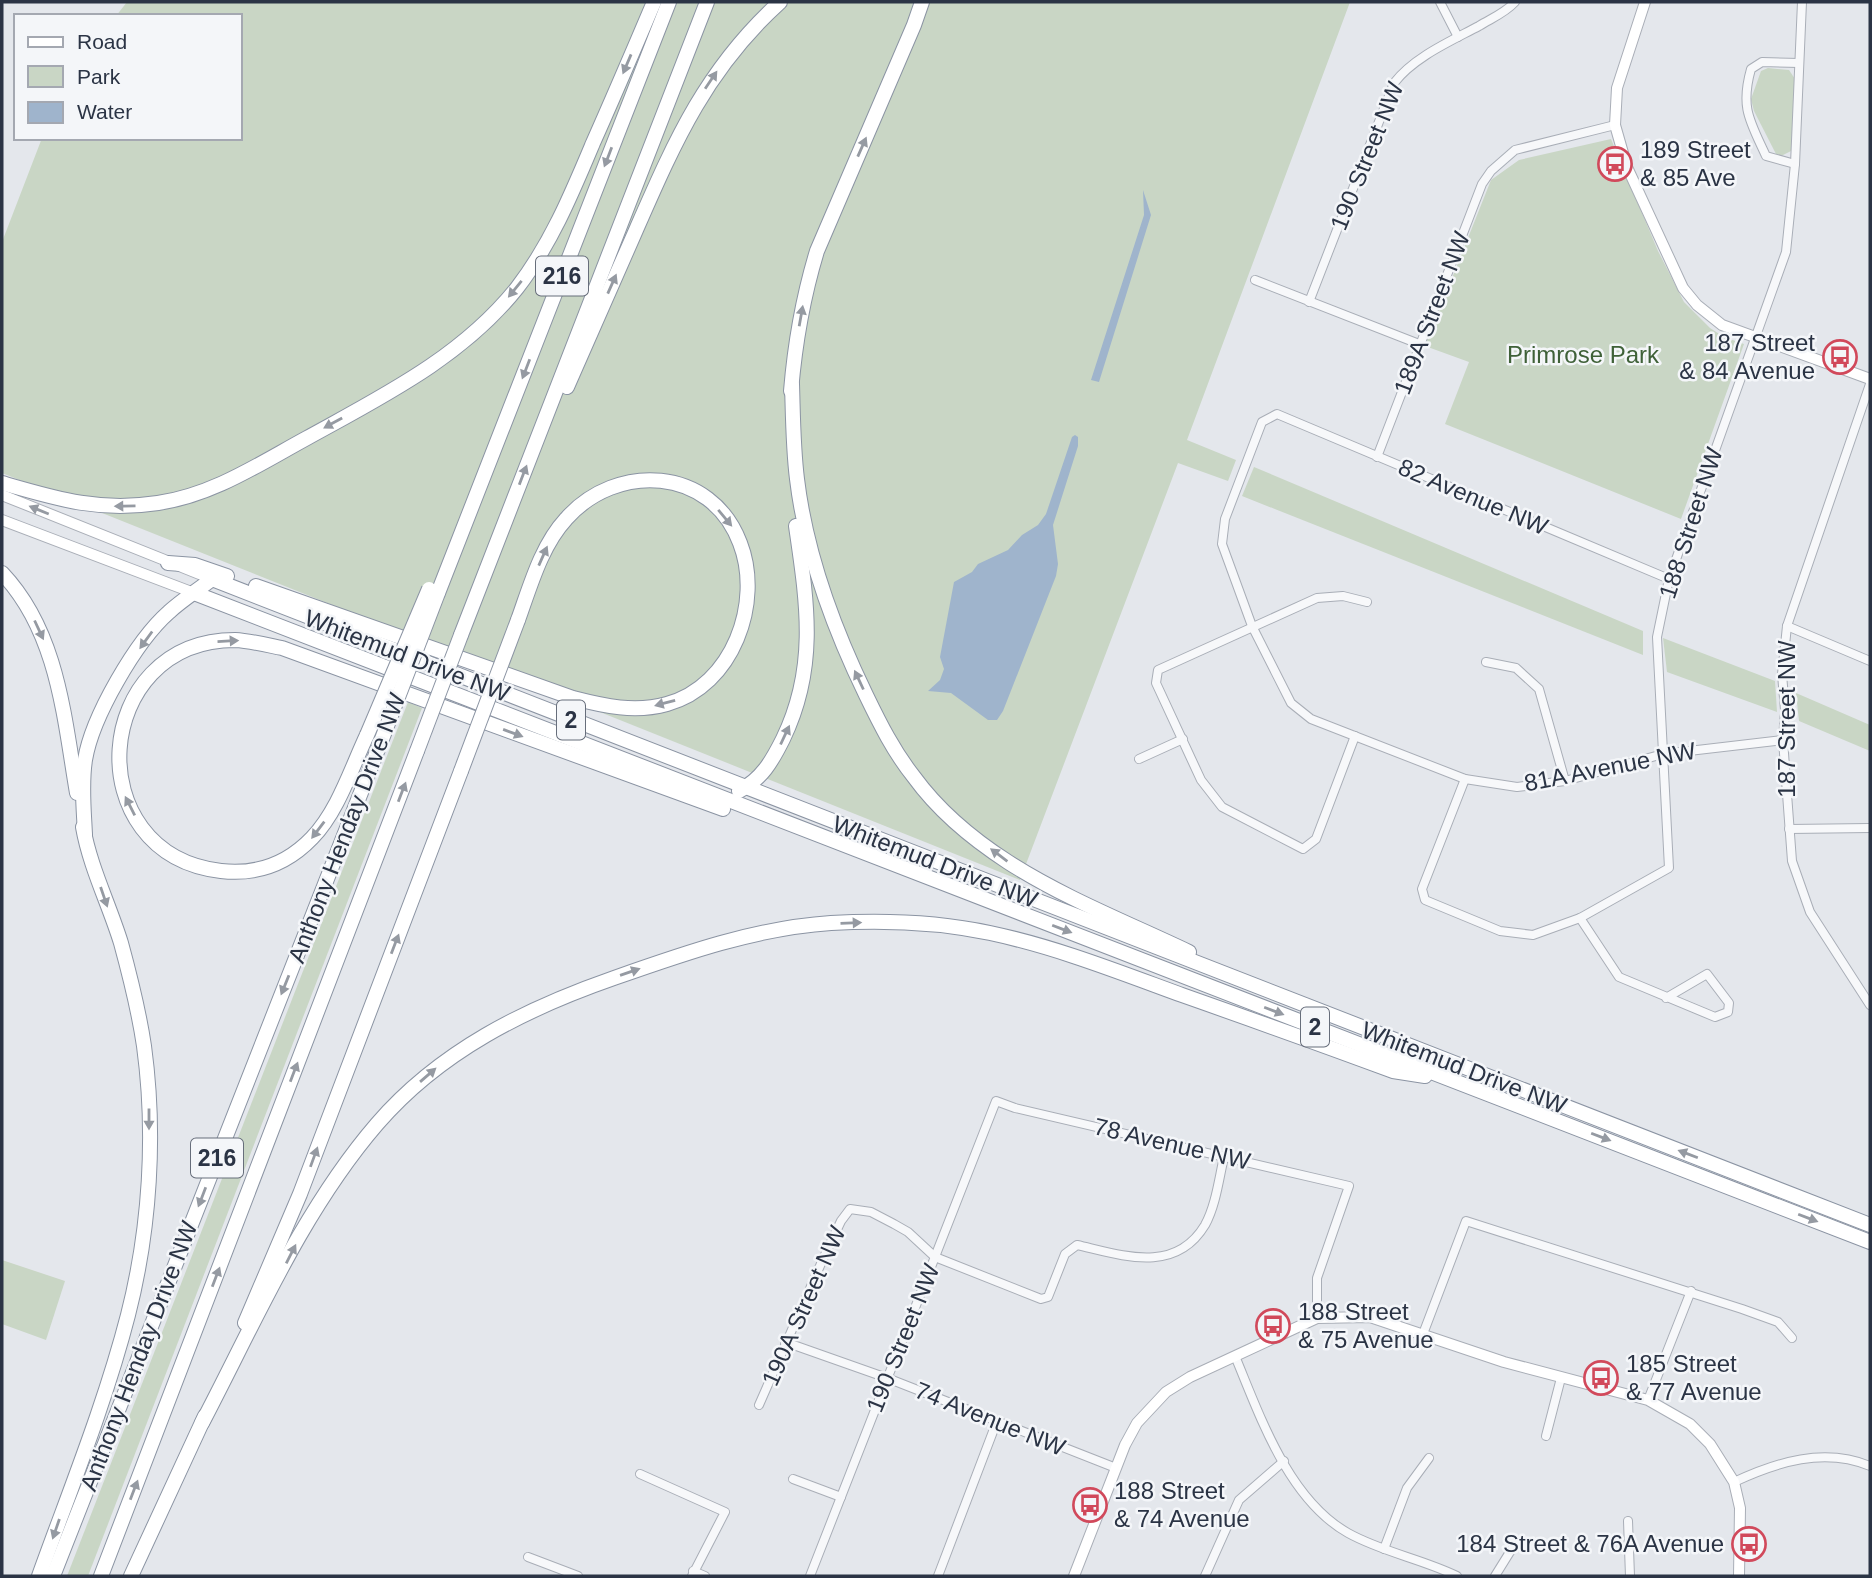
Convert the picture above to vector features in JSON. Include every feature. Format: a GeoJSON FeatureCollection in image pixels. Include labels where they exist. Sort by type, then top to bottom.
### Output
{"type":"FeatureCollection","features":[{"type":"Feature","properties":{"kind":"highway"},"geometry":{"type":"LineString","coordinates":[[2,483],[92,506],[147,504],[197,494],[226,482],[361,407],[457,348],[490,318],[517,287],[546,244],[568,202],[654,2]]}},
{"type":"Feature","properties":{"kind":"highway","name":"Anthony Henday Drive NW"},"geometry":{"type":"LineString","coordinates":[[53,1576],[374,737],[434,591],[455,551],[669,2]]}},
{"type":"Feature","properties":{"kind":"highway","name":"Anthony Henday Drive NW"},"geometry":{"type":"LineString","coordinates":[[101,1576],[707,2]]}},
{"type":"Feature","properties":{"kind":"highway"},"geometry":{"type":"LineString","coordinates":[[549,410],[565,391],[668,155],[687,119],[717,71],[743,39],[780,2]]}},
{"type":"Feature","properties":{"kind":"highway"},"geometry":{"type":"LineString","coordinates":[[722,799],[760,777],[772,761],[789,727],[805,674],[808,632],[806,589],[789,479],[788,435],[802,311],[817,251],[922,2]]}},
{"type":"Feature","properties":{"kind":"highway"},"geometry":{"type":"LineString","coordinates":[[792,384],[797,478],[812,557],[857,676],[886,736],[914,778],[950,816],[1007,862],[1108,914],[1325,1014]]}},
{"type":"Feature","properties":{"kind":"highway"},"geometry":{"type":"LineString","coordinates":[[131,1576],[202,1423],[300,1194],[461,771],[518,620],[546,549],[563,522],[595,494],[612,485],[648,479],[669,482],[691,490],[723,514],[740,543],[749,582],[748,605],[735,643],[722,665],[703,684],[668,704],[614,708],[573,698],[195,565],[168,563]]}},
{"type":"Feature","properties":{"kind":"highway"},"geometry":{"type":"LineString","coordinates":[[2,573],[34,617],[54,667],[85,835],[121,943],[144,1046],[149,1102],[149,1181],[134,1288],[119,1348],[39,1576]]}},
{"type":"Feature","properties":{"kind":"highway"},"geometry":{"type":"LineString","coordinates":[[85,835],[85,760],[91,734],[102,708],[149,635],[168,612],[212,579]]}},
{"type":"Feature","properties":{"kind":"highway","name":"Whitemud Drive NW"},"geometry":{"type":"LineString","coordinates":[[212,579],[1870,1225]]}},
{"type":"Feature","properties":{"kind":"highway","name":"Whitemud Drive NW"},"geometry":{"type":"LineString","coordinates":[[194,593],[1870,1242]]}},
{"type":"Feature","properties":{"kind":"highway"},"geometry":{"type":"LineString","coordinates":[[374,737],[313,838],[288,858],[251,872],[227,872],[202,867],[165,849],[143,828],[134,815],[119,775],[118,753],[122,726],[133,700],[152,675],[176,657],[198,646],[217,642],[249,641],[282,648],[797,836],[884,860]]}},
{"type":"Feature","properties":{"kind":"highway"},"geometry":{"type":"LineString","coordinates":[[202,1423],[298,1239],[345,1166],[375,1126],[409,1091],[467,1046],[522,1014],[569,993],[715,944],[769,932],[839,923],[917,923],[989,932],[1047,947],[1393,1071],[1458,1082]]}},
{"type":"Feature","properties":{"kind":"street"},"geometry":{"type":"LineString","coordinates":[[1440,2],[1458,37]]}},
{"type":"Feature","properties":{"kind":"street","name":"190 Street NW"},"geometry":{"type":"LineString","coordinates":[[1309,302],[1394,83],[1402,72],[1458,37],[1507,11],[1515,2]]}},
{"type":"Feature","properties":{"kind":"street"},"geometry":{"type":"LineString","coordinates":[[1645,2],[1617,88],[1615,125],[1627,167],[1683,288],[1697,305],[1722,325],[1870,381]]}},
{"type":"Feature","properties":{"kind":"street","name":"188 Street NW"},"geometry":{"type":"LineString","coordinates":[[1465,779],[1422,889],[1425,900],[1450,911],[1500,931],[1533,936],[1580,918],[1668,868],[1657,637],[1669,579],[1786,252],[1795,163],[1802,2]]}},
{"type":"Feature","properties":{"kind":"street"},"geometry":{"type":"LineString","coordinates":[[1795,163],[1766,156],[1746,112],[1745,90],[1751,69],[1762,62],[1799,63]]}},
{"type":"Feature","properties":{"kind":"street","name":"189A Street NW"},"geometry":{"type":"LineString","coordinates":[[1377,457],[1482,184],[1491,171],[1515,150],[1615,125]]}},
{"type":"Feature","properties":{"kind":"street"},"geometry":{"type":"LineString","coordinates":[[1255,280],[1419,344]]}},
{"type":"Feature","properties":{"kind":"street","name":"187 Street NW"},"geometry":{"type":"LineString","coordinates":[[1870,381],[1787,626],[1782,674],[1785,710],[1783,740],[1792,861],[1810,912],[1870,1005]]}},
{"type":"Feature","properties":{"kind":"street","name":"82 Avenue NW"},"geometry":{"type":"LineString","coordinates":[[1222,544],[1225,519],[1262,422],[1277,414],[1669,579]]}},
{"type":"Feature","properties":{"kind":"street","name":"Whitemud Drive NW"},"geometry":{"type":"LineString","coordinates":[[2,495],[212,579]]}},
{"type":"Feature","properties":{"kind":"street","name":"Whitemud Drive NW"},"geometry":{"type":"LineString","coordinates":[[2,520],[194,593]]}},
{"type":"Feature","properties":{"kind":"street","name":"81A Avenue NW"},"geometry":{"type":"LineString","coordinates":[[1222,544],[1252,626],[1291,703],[1311,719],[1465,779],[1517,787],[1565,781],[1663,754],[1783,740]]}},
{"type":"Feature","properties":{"kind":"street"},"geometry":{"type":"LineString","coordinates":[[1355,736],[1316,839],[1303,849],[1222,807],[1201,780],[1156,683],[1158,670],[1317,598],[1343,596],[1367,602]]}},
{"type":"Feature","properties":{"kind":"street"},"geometry":{"type":"LineString","coordinates":[[1787,626],[1870,661]]}},
{"type":"Feature","properties":{"kind":"street"},"geometry":{"type":"LineString","coordinates":[[1486,662],[1516,668],[1539,689],[1565,781]]}},
{"type":"Feature","properties":{"kind":"street"},"geometry":{"type":"LineString","coordinates":[[1139,759],[1183,740]]}},
{"type":"Feature","properties":{"kind":"street"},"geometry":{"type":"LineString","coordinates":[[1789,829],[1870,828]]}},
{"type":"Feature","properties":{"kind":"street"},"geometry":{"type":"LineString","coordinates":[[1580,918],[1619,977],[1666,998],[1715,1017],[1728,1012],[1730,1003],[1707,974],[1666,998]]}},
{"type":"Feature","properties":{"kind":"street","name":"190 Street NW"},"geometry":{"type":"LineString","coordinates":[[810,1576],[996,1101]]}},
{"type":"Feature","properties":{"kind":"street","name":"78 Avenue NW"},"geometry":{"type":"LineString","coordinates":[[996,1101],[1015,1108],[1349,1186],[1317,1278],[1317,1318]]}},
{"type":"Feature","properties":{"kind":"street"},"geometry":{"type":"LineString","coordinates":[[935,1257],[1041,1298],[1048,1297],[1065,1254],[1077,1245],[1146,1259],[1165,1256],[1194,1238],[1205,1225],[1211,1211],[1224,1157]]}},
{"type":"Feature","properties":{"kind":"street","name":"190A Street NW"},"geometry":{"type":"LineString","coordinates":[[760,1405],[785,1342],[841,1221],[850,1209],[871,1212],[894,1223],[935,1257]]}},
{"type":"Feature","properties":{"kind":"street"},"geometry":{"type":"LineString","coordinates":[[1423,1334],[1466,1221],[1690,1291],[1777,1322],[1792,1338]]}},
{"type":"Feature","properties":{"kind":"street"},"geometry":{"type":"LineString","coordinates":[[1648,1400],[1690,1291]]}},
{"type":"Feature","properties":{"kind":"street"},"geometry":{"type":"LineString","coordinates":[[1074,1576],[1125,1445],[1137,1423],[1166,1392],[1190,1377],[1317,1318],[1370,1317],[1504,1362],[1648,1400],[1676,1415],[1702,1434],[1734,1482],[1740,1508],[1739,1576]]}},
{"type":"Feature","properties":{"kind":"street","name":"74 Avenue NW"},"geometry":{"type":"LineString","coordinates":[[785,1342],[887,1378],[1116,1468]]}},
{"type":"Feature","properties":{"kind":"street"},"geometry":{"type":"LineString","coordinates":[[1235,1356],[1259,1413],[1284,1461],[1304,1497],[1324,1517],[1348,1533],[1384,1549],[1457,1576]]}},
{"type":"Feature","properties":{"kind":"street"},"geometry":{"type":"LineString","coordinates":[[1546,1436],[1561,1378]]}},
{"type":"Feature","properties":{"kind":"street"},"geometry":{"type":"LineString","coordinates":[[938,1576],[997,1421]]}},
{"type":"Feature","properties":{"kind":"street"},"geometry":{"type":"LineString","coordinates":[[1734,1482],[1766,1468],[1809,1458],[1829,1456],[1870,1466]]}},
{"type":"Feature","properties":{"kind":"street"},"geometry":{"type":"LineString","coordinates":[[1384,1549],[1407,1488],[1429,1458]]}},
{"type":"Feature","properties":{"kind":"street"},"geometry":{"type":"LineString","coordinates":[[1205,1576],[1239,1500],[1284,1461]]}},
{"type":"Feature","properties":{"kind":"street"},"geometry":{"type":"LineString","coordinates":[[640,1474],[725,1511],[693,1574],[705,1576]]}},
{"type":"Feature","properties":{"kind":"street"},"geometry":{"type":"LineString","coordinates":[[793,1479],[841,1497]]}},
{"type":"Feature","properties":{"kind":"street"},"geometry":{"type":"LineString","coordinates":[[1628,1521],[1630,1576]]}},
{"type":"Feature","properties":{"kind":"street"},"geometry":{"type":"LineString","coordinates":[[1495,1576],[1513,1547]]}},
{"type":"Feature","properties":{"kind":"street"},"geometry":{"type":"LineString","coordinates":[[528,1557],[579,1576]]}},
{"type":"Feature","properties":{"kind":"green space"},"geometry":{"type":"Polygon","coordinates":[[[127,2],[1350,2],[1187,440],[1236,460],[1228,481],[1178,463],[1020,880],[2,473],[2,242],[41,140],[242,140],[242,14],[118,14],[127,2]]]}},
{"type":"Feature","properties":{"kind":"green space"},"geometry":{"type":"Polygon","coordinates":[[[1768,68],[1789,70],[1795,79],[1791,151],[1781,156],[1776,154],[1754,111],[1751,99],[1761,71],[1768,68]]]}},
{"type":"Feature","properties":{"kind":"green space","name":"Primrose Park"},"geometry":{"type":"Polygon","coordinates":[[[1611,139],[1658,251],[1684,302],[1710,328],[1724,337],[1744,344],[1681,519],[1445,424],[1469,362],[1425,346],[1491,180],[1519,160],[1611,139]]]}},
{"type":"Feature","properties":{"kind":"green space"},"geometry":{"type":"Polygon","coordinates":[[[1254,467],[1643,631],[1643,655],[1242,496],[1254,467]]]}},
{"type":"Feature","properties":{"kind":"green space"},"geometry":{"type":"Polygon","coordinates":[[[1663,638],[1775,681],[1777,712],[1667,672],[1663,638]]]}},
{"type":"Feature","properties":{"kind":"green space"},"geometry":{"type":"Polygon","coordinates":[[[1796,693],[1870,725],[1870,751],[1799,721],[1796,693]]]}},
{"type":"Feature","properties":{"kind":"green space"},"geometry":{"type":"Polygon","coordinates":[[[408,702],[422,708],[88,1576],[67,1576],[408,702]]]}},
{"type":"Feature","properties":{"kind":"green space"},"geometry":{"type":"Polygon","coordinates":[[[2,1260],[65,1281],[46,1340],[2,1324],[2,1260]]]}},
{"type":"Feature","properties":{"kind":"water"},"geometry":{"type":"Polygon","coordinates":[[[1143,190],[1151,215],[1099,382],[1091,380],[1144,215],[1143,190]]]}},
{"type":"Feature","properties":{"kind":"water"},"geometry":{"type":"Polygon","coordinates":[[[1072,437],[1078,437],[1078,446],[1053,525],[1058,564],[1056,576],[1003,711],[997,720],[988,720],[951,693],[928,691],[940,680],[944,669],[940,657],[954,582],[972,572],[978,564],[1008,550],[1022,535],[1038,525],[1046,514],[1072,437]]]}},
{"type":"Feature","properties":{"kind":"place","name":"189 Street & 85 Ave"},"geometry":{"type":"Point","coordinates":[1615,164]}},
{"type":"Feature","properties":{"kind":"place","name":"187 Street & 84 Avenue"},"geometry":{"type":"Point","coordinates":[1840,357]}},
{"type":"Feature","properties":{"kind":"place","name":"188 Street & 75 Avenue"},"geometry":{"type":"Point","coordinates":[1273,1326]}},
{"type":"Feature","properties":{"kind":"place","name":"185 Street & 77 Avenue"},"geometry":{"type":"Point","coordinates":[1601,1378]}},
{"type":"Feature","properties":{"kind":"place","name":"188 Street & 74 Avenue"},"geometry":{"type":"Point","coordinates":[1090,1505]}},
{"type":"Feature","properties":{"kind":"place","name":"184 Street & 76A Avenue"},"geometry":{"type":"Point","coordinates":[1749,1544]}}]}
